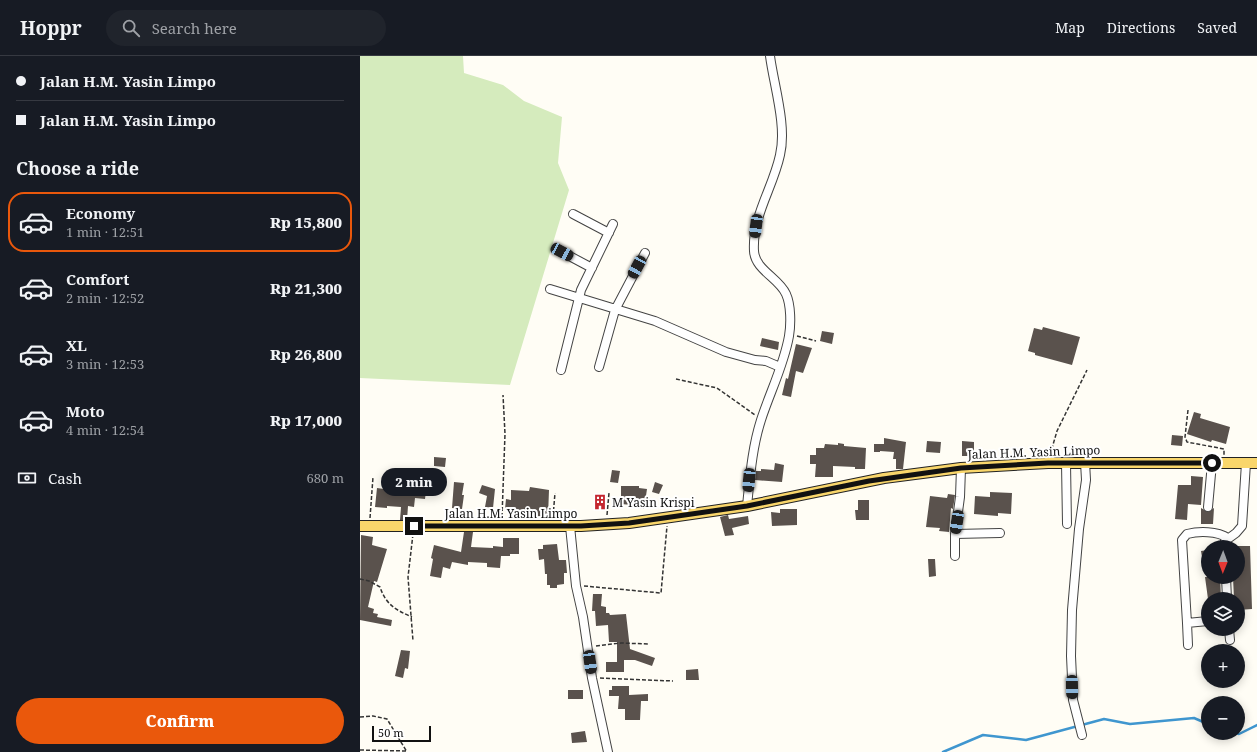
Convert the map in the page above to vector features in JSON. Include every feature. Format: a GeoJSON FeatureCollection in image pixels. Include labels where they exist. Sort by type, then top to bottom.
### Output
{"type":"FeatureCollection","features":[{"type":"Feature","properties":{"kind":"main road","name":"Jalan H.M. Yasin Limpo"},"geometry":{"type":"LineString","coordinates":[[365,526],[606,525],[668,518],[747,506],[876,479],[961,468],[1085,462],[1257,463]]}},
{"type":"Feature","properties":{"kind":"street"},"geometry":{"type":"LineString","coordinates":[[747,506],[755,443],[789,335],[788,301],[786,293],[779,283],[759,265],[754,256],[756,226],[763,200],[781,150],[782,126],[770,56]]}},
{"type":"Feature","properties":{"kind":"street"},"geometry":{"type":"LineString","coordinates":[[572,214],[609,234]]}},
{"type":"Feature","properties":{"kind":"street"},"geometry":{"type":"LineString","coordinates":[[561,370],[581,290],[613,224]]}},
{"type":"Feature","properties":{"kind":"street"},"geometry":{"type":"LineString","coordinates":[[562,252],[592,268]]}},
{"type":"Feature","properties":{"kind":"street"},"geometry":{"type":"LineString","coordinates":[[599,366],[615,310],[645,253]]}},
{"type":"Feature","properties":{"kind":"street"},"geometry":{"type":"LineString","coordinates":[[550,289],[655,321],[726,352],[755,360],[766,360],[780,367]]}},
{"type":"Feature","properties":{"kind":"street"},"geometry":{"type":"LineString","coordinates":[[1082,736],[1072,700],[1071,656],[1072,610],[1079,529],[1086,480],[1085,462]]}},
{"type":"Feature","properties":{"kind":"street"},"geometry":{"type":"LineString","coordinates":[[1188,645],[1182,540],[1187,534],[1199,533],[1217,533],[1228,538],[1236,533],[1242,526],[1246,462]]}},
{"type":"Feature","properties":{"kind":"street"},"geometry":{"type":"LineString","coordinates":[[1066,463],[1067,524]]}},
{"type":"Feature","properties":{"kind":"street"},"geometry":{"type":"LineString","coordinates":[[1208,507],[1217,463]]}},
{"type":"Feature","properties":{"kind":"street"},"geometry":{"type":"LineString","coordinates":[[955,556],[955,534],[960,497],[961,468]]}},
{"type":"Feature","properties":{"kind":"street"},"geometry":{"type":"LineString","coordinates":[[570,526],[576,586],[588,647],[592,678],[608,752]]}},
{"type":"Feature","properties":{"kind":"street"},"geometry":{"type":"LineString","coordinates":[[955,534],[1000,533]]}},
{"type":"Feature","properties":{"kind":"street"},"geometry":{"type":"LineString","coordinates":[[1187,623],[1201,622]]}},
{"type":"Feature","properties":{"kind":"street"},"geometry":{"type":"LineString","coordinates":[[1230,636],[1230,640]]}},
{"type":"Feature","properties":{"kind":"path"},"geometry":{"type":"LineString","coordinates":[[789,335],[816,341]]}},
{"type":"Feature","properties":{"kind":"path"},"geometry":{"type":"LineString","coordinates":[[1048,463],[1057,430],[1087,370]]}},
{"type":"Feature","properties":{"kind":"path"},"geometry":{"type":"LineString","coordinates":[[676,379],[717,388],[761,420]]}},
{"type":"Feature","properties":{"kind":"path"},"geometry":{"type":"LineString","coordinates":[[502,526],[505,434],[503,395]]}},
{"type":"Feature","properties":{"kind":"path"},"geometry":{"type":"LineString","coordinates":[[1188,410],[1185,437],[1187,442],[1224,450],[1217,463]]}},
{"type":"Feature","properties":{"kind":"path"},"geometry":{"type":"LineString","coordinates":[[365,526],[373,477]]}},
{"type":"Feature","properties":{"kind":"path"},"geometry":{"type":"LineString","coordinates":[[552,526],[555,493]]}},
{"type":"Feature","properties":{"kind":"path"},"geometry":{"type":"LineString","coordinates":[[606,525],[610,493]]}},
{"type":"Feature","properties":{"kind":"path"},"geometry":{"type":"LineString","coordinates":[[576,586],[661,593],[668,518]]}},
{"type":"Feature","properties":{"kind":"path"},"geometry":{"type":"LineString","coordinates":[[413,641],[413,618],[410,608],[408,577],[414,526]]}},
{"type":"Feature","properties":{"kind":"path"},"geometry":{"type":"LineString","coordinates":[[360,579],[369,581],[380,587],[383,595],[393,608],[413,618]]}},
{"type":"Feature","properties":{"kind":"path"},"geometry":{"type":"LineString","coordinates":[[588,647],[621,643],[649,644]]}},
{"type":"Feature","properties":{"kind":"path"},"geometry":{"type":"LineString","coordinates":[[592,678],[673,681]]}},
{"type":"Feature","properties":{"kind":"path"},"geometry":{"type":"LineString","coordinates":[[360,717],[373,716],[387,719],[406,751]]}},
{"type":"Feature","properties":{"kind":"path"},"geometry":{"type":"LineString","coordinates":[[360,750],[406,751]]}},
{"type":"Feature","properties":{"kind":"green space"},"geometry":{"type":"Polygon","coordinates":[[[360,56],[463,56],[464,73],[503,85],[524,101],[562,117],[558,163],[569,190],[510,385],[360,378],[360,56]]]}},
{"type":"Feature","properties":{"kind":"building"},"geometry":{"type":"Polygon","coordinates":[[[1043,327],[1080,337],[1072,365],[1035,355],[1035,353],[1028,351],[1034,328],[1042,330],[1043,327]]]}},
{"type":"Feature","properties":{"kind":"building"},"geometry":{"type":"Polygon","coordinates":[[[822,331],[834,333],[832,344],[820,341],[822,331]]]}},
{"type":"Feature","properties":{"kind":"building"},"geometry":{"type":"Polygon","coordinates":[[[762,338],[779,342],[778,350],[760,346],[762,338]]]}},
{"type":"Feature","properties":{"kind":"building"},"geometry":{"type":"Polygon","coordinates":[[[796,344],[812,348],[803,373],[796,371],[791,397],[782,395],[786,378],[788,379],[796,344]]]}},
{"type":"Feature","properties":{"kind":"building"},"geometry":{"type":"Polygon","coordinates":[[[1194,412],[1201,414],[1200,418],[1230,427],[1226,444],[1212,440],[1211,442],[1187,434],[1194,412]]]}},
{"type":"Feature","properties":{"kind":"building"},"geometry":{"type":"Polygon","coordinates":[[[1172,435],[1183,436],[1182,446],[1171,445],[1172,435]]]}},
{"type":"Feature","properties":{"kind":"building"},"geometry":{"type":"Polygon","coordinates":[[[884,438],[906,442],[903,469],[896,469],[896,459],[893,459],[894,452],[874,452],[874,444],[884,444],[884,438]]]}},
{"type":"Feature","properties":{"kind":"building"},"geometry":{"type":"Polygon","coordinates":[[[927,441],[941,442],[940,453],[926,452],[927,441]]]}},
{"type":"Feature","properties":{"kind":"building"},"geometry":{"type":"Polygon","coordinates":[[[962,441],[974,442],[974,456],[962,456],[962,441]]]}},
{"type":"Feature","properties":{"kind":"building"},"geometry":{"type":"Polygon","coordinates":[[[838,443],[844,444],[844,446],[866,448],[865,469],[833,466],[833,477],[815,477],[816,464],[810,464],[810,455],[816,455],[816,448],[824,448],[825,444],[838,445],[838,443]]]}},
{"type":"Feature","properties":{"kind":"building"},"geometry":{"type":"Polygon","coordinates":[[[434,457],[446,458],[445,467],[434,466],[434,457]]]}},
{"type":"Feature","properties":{"kind":"building"},"geometry":{"type":"Polygon","coordinates":[[[775,463],[784,465],[782,482],[755,480],[756,471],[761,471],[761,469],[774,470],[775,463]]]}},
{"type":"Feature","properties":{"kind":"building"},"geometry":{"type":"Polygon","coordinates":[[[612,470],[620,471],[618,483],[610,482],[612,470]]]}},
{"type":"Feature","properties":{"kind":"building"},"geometry":{"type":"Polygon","coordinates":[[[409,474],[418,475],[416,490],[426,491],[425,499],[415,498],[414,507],[408,506],[407,520],[400,520],[401,507],[375,507],[377,488],[391,490],[392,483],[408,486],[409,474]]]}},
{"type":"Feature","properties":{"kind":"building"},"geometry":{"type":"Polygon","coordinates":[[[1191,476],[1203,477],[1201,505],[1188,504],[1187,520],[1175,519],[1178,485],[1191,485],[1191,476]]]}},
{"type":"Feature","properties":{"kind":"building"},"geometry":{"type":"Polygon","coordinates":[[[454,482],[464,483],[462,509],[452,508],[454,482]]]}},
{"type":"Feature","properties":{"kind":"building"},"geometry":{"type":"Polygon","coordinates":[[[655,482],[663,485],[659,494],[652,492],[655,482]]]}},
{"type":"Feature","properties":{"kind":"building"},"geometry":{"type":"Polygon","coordinates":[[[482,485],[495,489],[493,508],[485,507],[487,496],[479,493],[482,485]]]}},
{"type":"Feature","properties":{"kind":"building"},"geometry":{"type":"Polygon","coordinates":[[[621,486],[639,486],[639,488],[647,489],[644,509],[632,507],[632,505],[621,504],[621,486]]]}},
{"type":"Feature","properties":{"kind":"building"},"geometry":{"type":"Polygon","coordinates":[[[530,487],[549,490],[548,517],[520,515],[520,510],[505,509],[506,499],[511,500],[511,490],[529,491],[530,487]]]}},
{"type":"Feature","properties":{"kind":"building"},"geometry":{"type":"Polygon","coordinates":[[[990,492],[1012,493],[1011,514],[998,513],[998,516],[974,514],[975,496],[990,497],[990,492]]]}},
{"type":"Feature","properties":{"kind":"building"},"geometry":{"type":"Polygon","coordinates":[[[948,494],[955,495],[953,509],[951,508],[949,532],[939,531],[940,528],[926,527],[930,496],[947,498],[948,494]]]}},
{"type":"Feature","properties":{"kind":"building"},"geometry":{"type":"Polygon","coordinates":[[[858,500],[869,500],[869,520],[856,520],[855,510],[858,510],[858,500]]]}},
{"type":"Feature","properties":{"kind":"building"},"geometry":{"type":"Polygon","coordinates":[[[1201,508],[1208,512],[1214,508],[1213,524],[1201,524],[1201,508]]]}},
{"type":"Feature","properties":{"kind":"building"},"geometry":{"type":"Polygon","coordinates":[[[780,509],[797,509],[797,525],[772,526],[771,512],[780,513],[780,509]]]}},
{"type":"Feature","properties":{"kind":"building"},"geometry":{"type":"Polygon","coordinates":[[[728,515],[729,519],[748,516],[749,524],[732,528],[734,535],[725,536],[720,517],[728,515]]]}},
{"type":"Feature","properties":{"kind":"building"},"geometry":{"type":"Polygon","coordinates":[[[464,532],[473,532],[471,547],[503,547],[503,538],[519,538],[519,554],[501,556],[500,568],[487,567],[487,563],[468,562],[468,565],[452,562],[450,569],[443,567],[441,578],[430,576],[433,559],[431,558],[434,545],[461,552],[464,532]]]}},
{"type":"Feature","properties":{"kind":"building"},"geometry":{"type":"Polygon","coordinates":[[[361,535],[373,537],[372,545],[387,549],[377,582],[374,581],[368,607],[374,609],[373,613],[378,614],[377,617],[392,620],[391,626],[360,620],[361,535]]]}},
{"type":"Feature","properties":{"kind":"building"},"geometry":{"type":"Polygon","coordinates":[[[557,544],[559,560],[566,560],[567,573],[564,573],[564,584],[557,585],[557,588],[550,588],[550,585],[547,585],[547,574],[545,574],[544,559],[539,560],[538,549],[543,549],[543,545],[557,544]]]}},
{"type":"Feature","properties":{"kind":"building"},"geometry":{"type":"Polygon","coordinates":[[[1245,546],[1250,546],[1252,609],[1245,610],[1245,592],[1234,592],[1233,584],[1245,584],[1245,546]]]}},
{"type":"Feature","properties":{"kind":"building"},"geometry":{"type":"Polygon","coordinates":[[[928,559],[935,559],[936,576],[929,577],[928,559]]]}},
{"type":"Feature","properties":{"kind":"building"},"geometry":{"type":"Polygon","coordinates":[[[1206,584],[1220,584],[1221,592],[1207,592],[1206,584]]]}},
{"type":"Feature","properties":{"kind":"building"},"geometry":{"type":"Polygon","coordinates":[[[593,594],[602,594],[601,606],[606,607],[606,613],[609,613],[610,615],[626,614],[630,649],[655,658],[652,666],[635,660],[624,660],[624,672],[606,672],[606,662],[617,662],[617,642],[609,642],[608,625],[596,626],[595,611],[592,611],[593,594]]]}},
{"type":"Feature","properties":{"kind":"building"},"geometry":{"type":"Polygon","coordinates":[[[401,650],[410,651],[408,669],[405,668],[403,678],[395,676],[401,650]]]}},
{"type":"Feature","properties":{"kind":"building"},"geometry":{"type":"Polygon","coordinates":[[[698,669],[699,680],[686,680],[686,670],[698,669]]]}},
{"type":"Feature","properties":{"kind":"building"},"geometry":{"type":"Polygon","coordinates":[[[612,686],[629,686],[629,695],[648,694],[648,701],[641,701],[640,720],[625,720],[625,709],[618,709],[619,696],[609,696],[609,690],[612,690],[612,686]]]}},
{"type":"Feature","properties":{"kind":"building"},"geometry":{"type":"Polygon","coordinates":[[[568,690],[583,690],[583,699],[568,699],[568,690]]]}},
{"type":"Feature","properties":{"kind":"building"},"geometry":{"type":"Polygon","coordinates":[[[585,731],[587,742],[572,743],[571,733],[585,731]]]}},
{"type":"Feature","properties":{"kind":"waterway"},"geometry":{"type":"LineString","coordinates":[[943,752],[983,735],[1026,740],[1104,719],[1130,724],[1194,718],[1201,721]]}},
{"type":"Feature","properties":{"kind":"waterway"},"geometry":{"type":"LineString","coordinates":[[1245,731],[1257,725]]}},
{"type":"Feature","properties":{"kind":"place","name":"M Yasin Krispi"},"geometry":{"type":"Point","coordinates":[600,502]}},
{"type":"Feature","properties":{"kind":"route"},"geometry":{"type":"LineString","coordinates":[[414,526],[581,526],[629,523],[747,506],[884,478],[961,468],[1048,463],[1212,463]]}}]}
